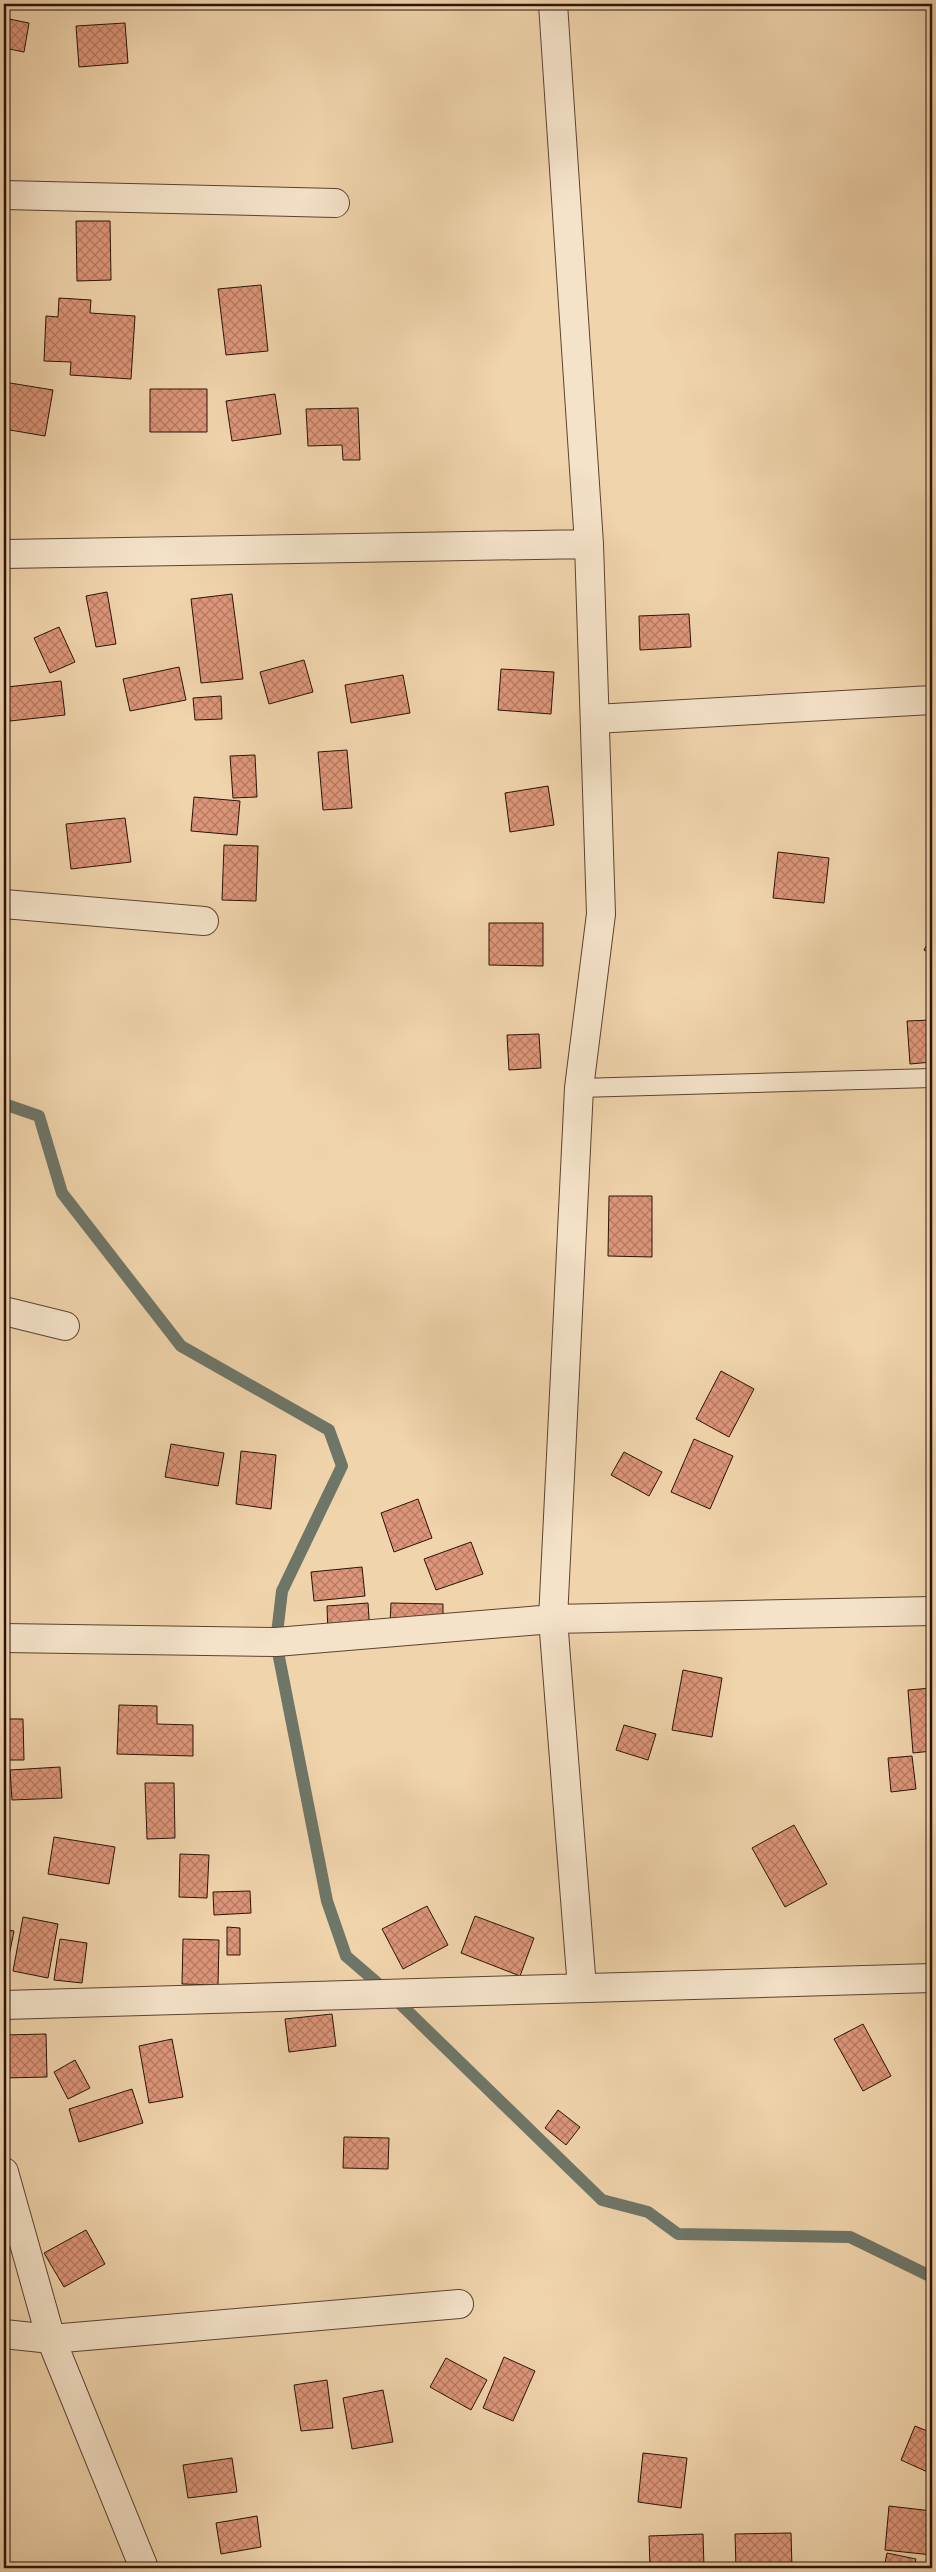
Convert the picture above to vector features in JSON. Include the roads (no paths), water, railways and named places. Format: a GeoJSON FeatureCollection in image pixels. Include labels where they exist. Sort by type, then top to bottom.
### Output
{"type":"FeatureCollection","features":[{"type":"Feature","properties":{"kind":"street"},"geometry":{"type":"LineString","coordinates":[[553,4],[589,544],[601,914],[579,1088],[553,1619],[582,1988]]}},
{"type":"Feature","properties":{"kind":"street"},"geometry":{"type":"LineString","coordinates":[[4,195],[335,203]]}},
{"type":"Feature","properties":{"kind":"street"},"geometry":{"type":"LineString","coordinates":[[4,554],[589,544]]}},
{"type":"Feature","properties":{"kind":"street"},"geometry":{"type":"LineString","coordinates":[[594,719],[932,700]]}},
{"type":"Feature","properties":{"kind":"street"},"geometry":{"type":"LineString","coordinates":[[4,904],[204,921]]}},
{"type":"Feature","properties":{"kind":"street"},"geometry":{"type":"LineString","coordinates":[[4,1311],[65,1326]]}},
{"type":"Feature","properties":{"kind":"street"},"geometry":{"type":"LineString","coordinates":[[4,1638],[276,1642],[553,1619],[932,1611]]}},
{"type":"Feature","properties":{"kind":"street"},"geometry":{"type":"LineString","coordinates":[[4,2005],[932,1978]]}},
{"type":"Feature","properties":{"kind":"street"},"geometry":{"type":"LineString","coordinates":[[4,2172],[51,2339],[144,2568]]}},
{"type":"Feature","properties":{"kind":"street"},"geometry":{"type":"LineString","coordinates":[[4,2334],[51,2339],[460,2304]]}},
{"type":"Feature","properties":{"kind":"lane"},"geometry":{"type":"LineString","coordinates":[[579,1088],[932,1078]]}},
{"type":"Feature","properties":{"kind":"waterway"},"geometry":{"type":"LineString","coordinates":[[4,1104],[39,1116],[62,1193],[181,1346],[329,1430],[342,1466],[282,1591],[276,1642],[327,1901],[346,1956],[389,1993],[602,2200],[648,2212],[678,2234],[850,2237],[932,2277]]}}]}
